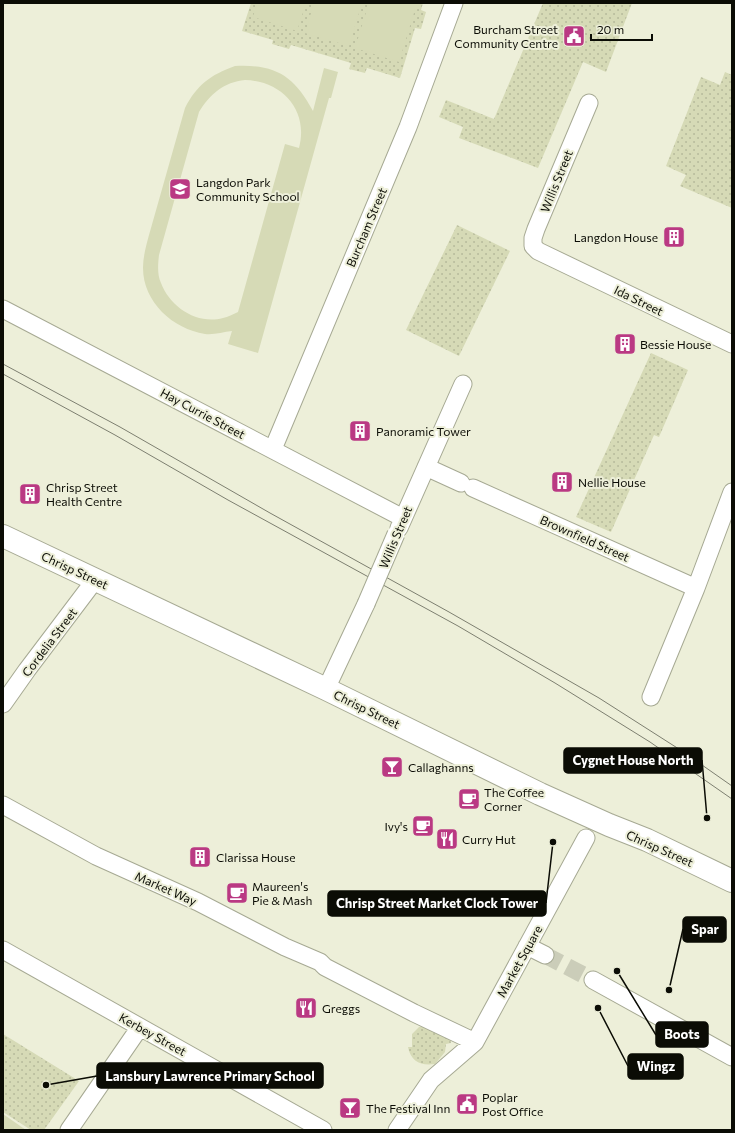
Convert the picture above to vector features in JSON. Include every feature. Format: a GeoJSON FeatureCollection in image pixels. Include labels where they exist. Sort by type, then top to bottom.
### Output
{"type":"FeatureCollection","features":[{"type":"Feature","properties":{"kind":"street","name":"Burcham Street"},"geometry":{"type":"LineString","coordinates":[[272,449],[408,127],[454,3]]}},
{"type":"Feature","properties":{"kind":"street","name":"Willis Street"},"geometry":{"type":"LineString","coordinates":[[547,255],[538,251],[533,246],[533,238],[588,103]]}},
{"type":"Feature","properties":{"kind":"street","name":"Ida Street"},"geometry":{"type":"LineString","coordinates":[[547,255],[732,344]]}},
{"type":"Feature","properties":{"kind":"street","name":"Hay Currie Street"},"geometry":{"type":"LineString","coordinates":[[3,309],[403,518]]}},
{"type":"Feature","properties":{"kind":"street","name":"Willis Street"},"geometry":{"type":"LineString","coordinates":[[326,689],[366,604],[462,384]]}},
{"type":"Feature","properties":{"kind":"street","name":"Brownfield Street"},"geometry":{"type":"LineString","coordinates":[[426,467],[696,588]]}},
{"type":"Feature","properties":{"kind":"street"},"geometry":{"type":"LineString","coordinates":[[651,697],[696,588],[732,492]]}},
{"type":"Feature","properties":{"kind":"street","name":"Chrisp Street"},"geometry":{"type":"LineString","coordinates":[[3,536],[326,689],[540,794],[609,825],[647,840],[732,881]]}},
{"type":"Feature","properties":{"kind":"street","name":"Cordelia Street"},"geometry":{"type":"LineString","coordinates":[[3,704],[26,670],[95,580]]}},
{"type":"Feature","properties":{"kind":"street","name":"Market Way"},"geometry":{"type":"LineString","coordinates":[[3,805],[96,856],[198,902],[285,947],[320,962],[330,970],[414,1014],[475,1042]]}},
{"type":"Feature","properties":{"kind":"street","name":"Market Square"},"geometry":{"type":"LineString","coordinates":[[397,1130],[430,1080],[475,1042],[586,838]]}},
{"type":"Feature","properties":{"kind":"street"},"geometry":{"type":"LineString","coordinates":[[527,946],[545,955]]}},
{"type":"Feature","properties":{"kind":"street","name":"Kerbey Street"},"geometry":{"type":"LineString","coordinates":[[3,950],[323,1130]]}},
{"type":"Feature","properties":{"kind":"street"},"geometry":{"type":"LineString","coordinates":[[593,980],[732,1057]]}},
{"type":"Feature","properties":{"kind":"street"},"geometry":{"type":"LineString","coordinates":[[69,1130],[140,1027]]}},
{"type":"Feature","properties":{"kind":"green space"},"geometry":{"type":"Polygon","coordinates":[[[251,3],[423,3],[421,10],[426,12],[421,29],[415,28],[400,78],[367,68],[365,73],[349,69],[351,63],[291,45],[289,49],[272,44],[273,40],[242,31],[251,3]]]}},
{"type":"Feature","properties":{"kind":"green space"},"geometry":{"type":"Polygon","coordinates":[[[257,3],[306,3],[297,31],[253,17],[257,3]]]}},
{"type":"Feature","properties":{"kind":"green space"},"geometry":{"type":"Polygon","coordinates":[[[314,3],[362,3],[349,46],[305,33],[314,3]]]}},
{"type":"Feature","properties":{"kind":"green space"},"geometry":{"type":"Polygon","coordinates":[[[369,3],[417,3],[399,62],[355,48],[369,3]]]}},
{"type":"Feature","properties":{"kind":"green space"},"geometry":{"type":"Polygon","coordinates":[[[543,3],[632,3],[606,72],[583,62],[538,168],[459,138],[463,127],[439,117],[446,100],[494,119],[543,3]]]}},
{"type":"Feature","properties":{"kind":"green space"},"geometry":{"type":"Polygon","coordinates":[[[235,66],[249,66],[273,70],[291,81],[299,89],[313,111],[324,68],[338,72],[331,98],[329,98],[258,353],[228,344],[232,331],[205,334],[193,331],[171,320],[154,303],[144,280],[143,264],[146,247],[185,108],[194,93],[205,82],[226,69],[235,66]],[[245,80],[230,83],[224,86],[213,94],[199,112],[159,255],[159,277],[165,292],[171,300],[186,312],[204,319],[223,318],[238,312],[285,144],[299,148],[301,134],[300,121],[290,100],[281,92],[258,82],[245,80]]]}},
{"type":"Feature","properties":{"kind":"green space"},"geometry":{"type":"Polygon","coordinates":[[[725,72],[732,75],[732,208],[680,186],[686,175],[666,166],[701,77],[720,85],[725,72]]]}},
{"type":"Feature","properties":{"kind":"green space"},"geometry":{"type":"Polygon","coordinates":[[[457,225],[510,251],[459,356],[406,330],[457,225]]]}},
{"type":"Feature","properties":{"kind":"green space"},"geometry":{"type":"Polygon","coordinates":[[[651,353],[688,370],[659,437],[654,435],[611,532],[576,517],[651,353]]]}},
{"type":"Feature","properties":{"kind":"green space"},"geometry":{"type":"Polygon","coordinates":[[[429,1024],[450,1037],[451,1043],[446,1044],[445,1052],[435,1064],[417,1062],[409,1052],[408,1047],[412,1047],[412,1034],[419,1027],[429,1024]]]}},
{"type":"Feature","properties":{"kind":"green space"},"geometry":{"type":"Polygon","coordinates":[[[3,1034],[79,1081],[44,1130],[31,1130],[3,1112],[3,1034]]]}},
{"type":"Feature","properties":{"kind":"green space"},"geometry":{"type":"Polygon","coordinates":[[[3,1114],[26,1130],[3,1130],[3,1114]]]}},
{"type":"Feature","properties":{"kind":"tunnel"},"geometry":{"type":"LineString","coordinates":[[545,955],[593,980]]}},
{"type":"Feature","properties":{"kind":"tram line"},"geometry":{"type":"LineString","coordinates":[[3,364],[120,427],[599,698],[682,751],[732,786]]}},
{"type":"Feature","properties":{"kind":"tram line"},"geometry":{"type":"LineString","coordinates":[[3,374],[115,435],[228,500],[458,626],[555,683],[650,742],[732,799]]}},
{"type":"Feature","properties":{"kind":"place","name":"Burcham Street Community Centre"},"geometry":{"type":"Point","coordinates":[574,36]}},
{"type":"Feature","properties":{"kind":"place","name":"Langdon Park Community School"},"geometry":{"type":"Point","coordinates":[180,189]}},
{"type":"Feature","properties":{"kind":"place","name":"Langdon House"},"geometry":{"type":"Point","coordinates":[674,237]}},
{"type":"Feature","properties":{"kind":"place","name":"Bessie House"},"geometry":{"type":"Point","coordinates":[625,344]}},
{"type":"Feature","properties":{"kind":"place","name":"Panoramic Tower"},"geometry":{"type":"Point","coordinates":[360,431]}},
{"type":"Feature","properties":{"kind":"place","name":"Nellie House"},"geometry":{"type":"Point","coordinates":[562,482]}},
{"type":"Feature","properties":{"kind":"place","name":"Chrisp Street Health Centre"},"geometry":{"type":"Point","coordinates":[30,494]}},
{"type":"Feature","properties":{"kind":"place","name":"Callaghanns"},"geometry":{"type":"Point","coordinates":[392,767]}},
{"type":"Feature","properties":{"kind":"place","name":"The Coffee Corner"},"geometry":{"type":"Point","coordinates":[469,799]}},
{"type":"Feature","properties":{"kind":"place","name":"Cygnet House North"},"geometry":{"type":"Point","coordinates":[707,818]}},
{"type":"Feature","properties":{"kind":"place","name":"Ivy's"},"geometry":{"type":"Point","coordinates":[423,826]}},
{"type":"Feature","properties":{"kind":"place","name":"Curry Hut"},"geometry":{"type":"Point","coordinates":[447,839]}},
{"type":"Feature","properties":{"kind":"place","name":"Chrisp Street Market Clock Tower"},"geometry":{"type":"Point","coordinates":[553,842]}},
{"type":"Feature","properties":{"kind":"place","name":"Clarissa House"},"geometry":{"type":"Point","coordinates":[200,857]}},
{"type":"Feature","properties":{"kind":"place","name":"Maureen's Pie & Mash"},"geometry":{"type":"Point","coordinates":[237,893]}},
{"type":"Feature","properties":{"kind":"place","name":"Boots"},"geometry":{"type":"Point","coordinates":[617,971]}},
{"type":"Feature","properties":{"kind":"place","name":"Spar"},"geometry":{"type":"Point","coordinates":[669,990]}},
{"type":"Feature","properties":{"kind":"place","name":"Greggs"},"geometry":{"type":"Point","coordinates":[306,1008]}},
{"type":"Feature","properties":{"kind":"place","name":"Wingz"},"geometry":{"type":"Point","coordinates":[598,1008]}},
{"type":"Feature","properties":{"kind":"place","name":"Lansbury Lawrence Primary School"},"geometry":{"type":"Point","coordinates":[46,1085]}},
{"type":"Feature","properties":{"kind":"place","name":"Poplar Post Office"},"geometry":{"type":"Point","coordinates":[467,1104]}},
{"type":"Feature","properties":{"kind":"place","name":"The Festival Inn"},"geometry":{"type":"Point","coordinates":[350,1108]}}]}
